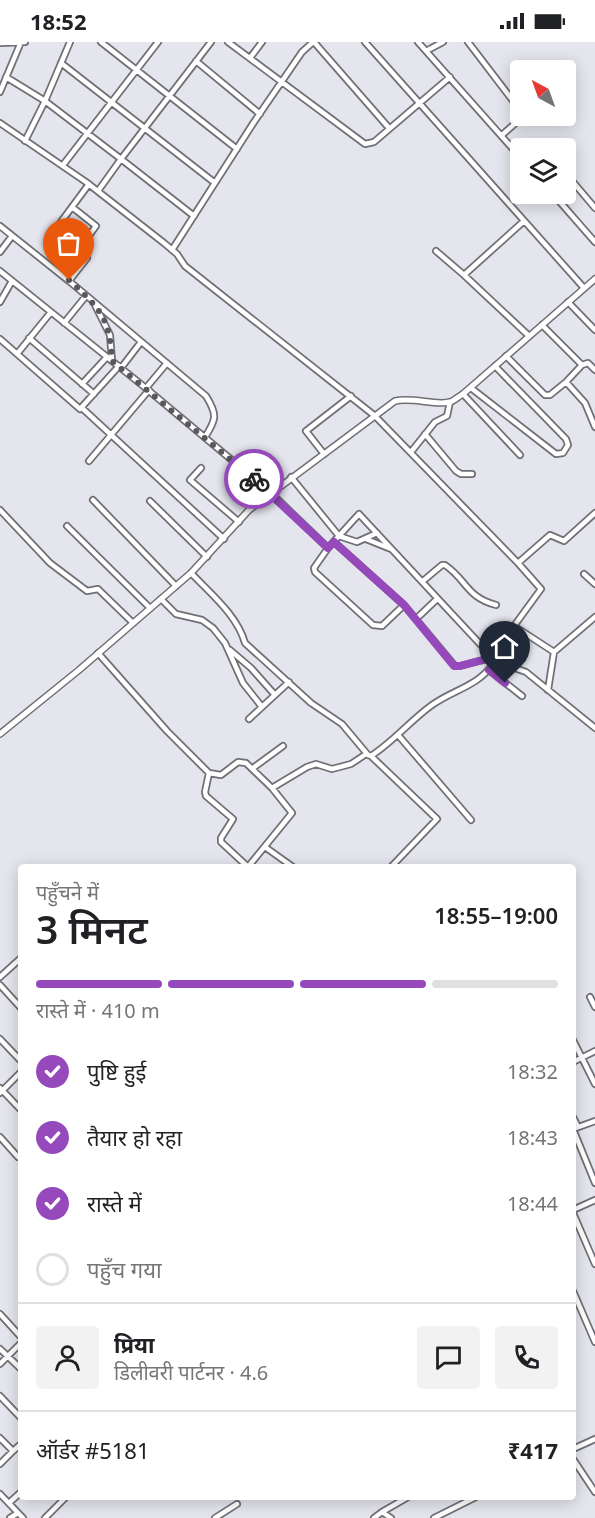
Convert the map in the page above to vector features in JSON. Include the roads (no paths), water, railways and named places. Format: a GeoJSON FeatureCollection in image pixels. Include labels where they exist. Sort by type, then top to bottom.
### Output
{"type":"FeatureCollection","features":[{"type":"Feature","properties":{"kind":"street"},"geometry":{"type":"LineString","coordinates":[[0,44],[22,42],[0,92]]}},
{"type":"Feature","properties":{"kind":"street"},"geometry":{"type":"LineString","coordinates":[[25,141],[70,42]]}},
{"type":"Feature","properties":{"kind":"street"},"geometry":{"type":"LineString","coordinates":[[101,42],[237,149]]}},
{"type":"Feature","properties":{"kind":"street"},"geometry":{"type":"LineString","coordinates":[[63,165],[158,42]]}},
{"type":"Feature","properties":{"kind":"street"},"geometry":{"type":"LineString","coordinates":[[98,191],[211,42]]}},
{"type":"Feature","properties":{"kind":"street"},"geometry":{"type":"LineString","coordinates":[[228,42],[365,144],[374,142],[450,77]]}},
{"type":"Feature","properties":{"kind":"street"},"geometry":{"type":"LineString","coordinates":[[250,58],[262,42]]}},
{"type":"Feature","properties":{"kind":"street"},"geometry":{"type":"LineString","coordinates":[[172,250],[302,52],[313,42],[389,128]]}},
{"type":"Feature","properties":{"kind":"street"},"geometry":{"type":"LineString","coordinates":[[365,42],[584,288]]}},
{"type":"Feature","properties":{"kind":"street"},"geometry":{"type":"LineString","coordinates":[[418,42],[510,145]]}},
{"type":"Feature","properties":{"kind":"street"},"geometry":{"type":"LineString","coordinates":[[426,51],[443,42]]}},
{"type":"Feature","properties":{"kind":"street"},"geometry":{"type":"LineString","coordinates":[[468,42],[510,97]]}},
{"type":"Feature","properties":{"kind":"street"},"geometry":{"type":"LineString","coordinates":[[196,61],[260,114]]}},
{"type":"Feature","properties":{"kind":"street"},"geometry":{"type":"LineString","coordinates":[[62,63],[215,183]]}},
{"type":"Feature","properties":{"kind":"street"},"geometry":{"type":"LineString","coordinates":[[6,77],[45,101],[194,216]]}},
{"type":"Feature","properties":{"kind":"street"},"geometry":{"type":"LineString","coordinates":[[0,123],[98,191],[172,250],[184,266],[375,416],[518,563],[541,590],[514,626],[490,650],[490,658],[494,664]]}},
{"type":"Feature","properties":{"kind":"street"},"geometry":{"type":"LineString","coordinates":[[502,135],[512,126]]}},
{"type":"Feature","properties":{"kind":"street"},"geometry":{"type":"LineString","coordinates":[[69,280],[87,258],[55,230],[89,184]]}},
{"type":"Feature","properties":{"kind":"street"},"geometry":{"type":"LineString","coordinates":[[576,186],[595,208]]}},
{"type":"Feature","properties":{"kind":"street"},"geometry":{"type":"LineString","coordinates":[[562,204],[595,242]]}},
{"type":"Feature","properties":{"kind":"street"},"geometry":{"type":"LineString","coordinates":[[72,207],[96,226],[79,249]]}},
{"type":"Feature","properties":{"kind":"street"},"geometry":{"type":"LineString","coordinates":[[464,275],[524,220]]}},
{"type":"Feature","properties":{"kind":"street"},"geometry":{"type":"LineString","coordinates":[[0,226],[69,280],[206,396],[215,417],[205,437]]}},
{"type":"Feature","properties":{"kind":"street"},"geometry":{"type":"LineString","coordinates":[[0,252],[12,236]]}},
{"type":"Feature","properties":{"kind":"street"},"geometry":{"type":"LineString","coordinates":[[436,251],[529,336]]}},
{"type":"Feature","properties":{"kind":"street"},"geometry":{"type":"LineString","coordinates":[[0,271],[205,437],[270,492],[328,548]]}},
{"type":"Feature","properties":{"kind":"street"},"geometry":{"type":"LineString","coordinates":[[0,734],[191,573],[249,510],[270,492],[394,401],[407,399],[450,402],[463,394],[595,279]]}},
{"type":"Feature","properties":{"kind":"street"},"geometry":{"type":"LineString","coordinates":[[0,302],[12,281]]}},
{"type":"Feature","properties":{"kind":"street"},"geometry":{"type":"LineString","coordinates":[[64,323],[86,296]]}},
{"type":"Feature","properties":{"kind":"street"},"geometry":{"type":"LineString","coordinates":[[93,302],[111,334],[112,361]]}},
{"type":"Feature","properties":{"kind":"street"},"geometry":{"type":"LineString","coordinates":[[568,302],[595,330]]}},
{"type":"Feature","properties":{"kind":"street"},"geometry":{"type":"LineString","coordinates":[[17,354],[51,312]]}},
{"type":"Feature","properties":{"kind":"street"},"geometry":{"type":"LineString","coordinates":[[542,325],[582,365]]}},
{"type":"Feature","properties":{"kind":"street"},"geometry":{"type":"LineString","coordinates":[[29,338],[94,394]]}},
{"type":"Feature","properties":{"kind":"street"},"geometry":{"type":"LineString","coordinates":[[0,339],[82,408],[224,539]]}},
{"type":"Feature","properties":{"kind":"street"},"geometry":{"type":"LineString","coordinates":[[82,408],[141,342]]}},
{"type":"Feature","properties":{"kind":"street"},"geometry":{"type":"LineString","coordinates":[[506,356],[545,395],[550,395],[582,365],[588,363],[595,370]]}},
{"type":"Feature","properties":{"kind":"street"},"geometry":{"type":"LineString","coordinates":[[82,384],[106,357]]}},
{"type":"Feature","properties":{"kind":"street"},"geometry":{"type":"LineString","coordinates":[[89,461],[167,363]]}},
{"type":"Feature","properties":{"kind":"street"},"geometry":{"type":"LineString","coordinates":[[471,388],[556,454],[563,453],[568,445],[566,439],[495,366]]}},
{"type":"Feature","properties":{"kind":"street"},"geometry":{"type":"LineString","coordinates":[[566,382],[585,403],[595,428]]}},
{"type":"Feature","properties":{"kind":"street"},"geometry":{"type":"LineString","coordinates":[[463,394],[520,454]]}},
{"type":"Feature","properties":{"kind":"street"},"geometry":{"type":"LineString","coordinates":[[324,454],[306,431],[351,396]]}},
{"type":"Feature","properties":{"kind":"street"},"geometry":{"type":"LineString","coordinates":[[411,452],[435,422],[447,416],[450,402]]}},
{"type":"Feature","properties":{"kind":"street"},"geometry":{"type":"LineString","coordinates":[[425,434],[456,471],[461,474],[472,474]]}},
{"type":"Feature","properties":{"kind":"street"},"geometry":{"type":"LineString","coordinates":[[201,468],[190,480],[239,522]]}},
{"type":"Feature","properties":{"kind":"street"},"geometry":{"type":"LineString","coordinates":[[291,477],[339,537],[357,542],[377,533]]}},
{"type":"Feature","properties":{"kind":"street"},"geometry":{"type":"LineString","coordinates":[[93,500],[176,586]]}},
{"type":"Feature","properties":{"kind":"street"},"geometry":{"type":"LineString","coordinates":[[150,501],[207,556]]}},
{"type":"Feature","properties":{"kind":"street"},"geometry":{"type":"LineString","coordinates":[[0,510],[50,563],[87,591],[98,589],[133,623]]}},
{"type":"Feature","properties":{"kind":"street"},"geometry":{"type":"LineString","coordinates":[[518,563],[550,536],[564,541],[595,513]]}},
{"type":"Feature","properties":{"kind":"street"},"geometry":{"type":"LineString","coordinates":[[404,605],[382,626],[373,625],[315,572],[314,568],[328,548],[359,514],[423,581],[436,599],[450,610],[480,644],[490,650]]}},
{"type":"Feature","properties":{"kind":"street"},"geometry":{"type":"LineString","coordinates":[[67,526],[150,608]]}},
{"type":"Feature","properties":{"kind":"street"},"geometry":{"type":"LineString","coordinates":[[366,539],[393,550]]}},
{"type":"Feature","properties":{"kind":"street"},"geometry":{"type":"LineString","coordinates":[[334,542],[404,605],[454,666],[490,658]]}},
{"type":"Feature","properties":{"kind":"street"},"geometry":{"type":"LineString","coordinates":[[423,581],[445,565],[476,597],[496,604]]}},
{"type":"Feature","properties":{"kind":"street"},"geometry":{"type":"LineString","coordinates":[[191,573],[234,619],[243,633],[245,643],[311,703],[342,724],[369,755],[437,819],[394,864]]}},
{"type":"Feature","properties":{"kind":"street"},"geometry":{"type":"LineString","coordinates":[[584,574],[595,584]]}},
{"type":"Feature","properties":{"kind":"street"},"geometry":{"type":"LineString","coordinates":[[161,599],[176,614],[196,617],[208,624],[228,649],[243,683],[262,707]]}},
{"type":"Feature","properties":{"kind":"street"},"geometry":{"type":"LineString","coordinates":[[416,619],[436,599]]}},
{"type":"Feature","properties":{"kind":"street"},"geometry":{"type":"LineString","coordinates":[[548,690],[554,652],[595,617]]}},
{"type":"Feature","properties":{"kind":"street"},"geometry":{"type":"LineString","coordinates":[[514,626],[554,652]]}},
{"type":"Feature","properties":{"kind":"street"},"geometry":{"type":"LineString","coordinates":[[228,649],[251,668],[275,694]]}},
{"type":"Feature","properties":{"kind":"street"},"geometry":{"type":"LineString","coordinates":[[98,653],[167,731],[209,773],[220,775],[243,761],[272,788],[292,813],[250,864]]}},
{"type":"Feature","properties":{"kind":"street"},"geometry":{"type":"LineString","coordinates":[[494,664],[506,665],[525,672],[595,728]]}},
{"type":"Feature","properties":{"kind":"street"},"geometry":{"type":"LineString","coordinates":[[272,788],[307,766],[316,764],[332,769],[351,764],[369,755],[398,735],[430,706],[446,695],[462,690],[476,681],[494,664]]}},
{"type":"Feature","properties":{"kind":"street"},"geometry":{"type":"LineString","coordinates":[[489,670],[522,696]]}},
{"type":"Feature","properties":{"kind":"street"},"geometry":{"type":"LineString","coordinates":[[249,719],[289,682]]}},
{"type":"Feature","properties":{"kind":"street"},"geometry":{"type":"LineString","coordinates":[[398,735],[471,820]]}},
{"type":"Feature","properties":{"kind":"street"},"geometry":{"type":"LineString","coordinates":[[253,768],[283,746]]}},
{"type":"Feature","properties":{"kind":"street"},"geometry":{"type":"LineString","coordinates":[[209,773],[205,794],[233,819],[221,838],[221,842],[245,864]]}},
{"type":"Feature","properties":{"kind":"street"},"geometry":{"type":"LineString","coordinates":[[264,847],[288,864]]}},
{"type":"Feature","properties":{"kind":"street"},"geometry":{"type":"LineString","coordinates":[[0,977],[18,960]]}},
{"type":"Feature","properties":{"kind":"street"},"geometry":{"type":"LineString","coordinates":[[0,985],[18,1005]]}},
{"type":"Feature","properties":{"kind":"street"},"geometry":{"type":"LineString","coordinates":[[590,997],[595,1007]]}},
{"type":"Feature","properties":{"kind":"street"},"geometry":{"type":"LineString","coordinates":[[0,1039],[18,1058]]}},
{"type":"Feature","properties":{"kind":"street"},"geometry":{"type":"LineString","coordinates":[[576,1046],[595,1084]]}},
{"type":"Feature","properties":{"kind":"street"},"geometry":{"type":"LineString","coordinates":[[576,1060],[595,1051]]}},
{"type":"Feature","properties":{"kind":"street"},"geometry":{"type":"LineString","coordinates":[[18,1075],[1,1091],[18,1107]]}},
{"type":"Feature","properties":{"kind":"street"},"geometry":{"type":"LineString","coordinates":[[576,1128],[595,1121]]}},
{"type":"Feature","properties":{"kind":"street"},"geometry":{"type":"LineString","coordinates":[[576,1131],[595,1183]]}},
{"type":"Feature","properties":{"kind":"street"},"geometry":{"type":"LineString","coordinates":[[0,1137],[18,1157]]}},
{"type":"Feature","properties":{"kind":"street"},"geometry":{"type":"LineString","coordinates":[[576,1210],[595,1200]]}},
{"type":"Feature","properties":{"kind":"street"},"geometry":{"type":"LineString","coordinates":[[576,1218],[595,1264]]}},
{"type":"Feature","properties":{"kind":"street"},"geometry":{"type":"LineString","coordinates":[[576,1298],[595,1342]]}},
{"type":"Feature","properties":{"kind":"street"},"geometry":{"type":"LineString","coordinates":[[0,1314],[18,1334]]}},
{"type":"Feature","properties":{"kind":"street"},"geometry":{"type":"LineString","coordinates":[[0,1364],[18,1346]]}},
{"type":"Feature","properties":{"kind":"street"},"geometry":{"type":"LineString","coordinates":[[0,1349],[18,1366]]}},
{"type":"Feature","properties":{"kind":"street"},"geometry":{"type":"LineString","coordinates":[[0,1396],[18,1415]]}},
{"type":"Feature","properties":{"kind":"street"},"geometry":{"type":"LineString","coordinates":[[0,1438],[13,1452]]}},
{"type":"Feature","properties":{"kind":"street"},"geometry":{"type":"LineString","coordinates":[[576,1448],[595,1439]]}},
{"type":"Feature","properties":{"kind":"street"},"geometry":{"type":"LineString","coordinates":[[0,1464],[18,1447]]}},
{"type":"Feature","properties":{"kind":"street"},"geometry":{"type":"LineString","coordinates":[[576,1464],[595,1492]]}},
{"type":"Feature","properties":{"kind":"street"},"geometry":{"type":"LineString","coordinates":[[0,1494],[23,1518]]}},
{"type":"Feature","properties":{"kind":"street"},"geometry":{"type":"LineString","coordinates":[[9,1503],[18,1495]]}},
{"type":"Feature","properties":{"kind":"street"},"geometry":{"type":"LineString","coordinates":[[45,1518],[63,1500]]}},
{"type":"Feature","properties":{"kind":"street"},"geometry":{"type":"LineString","coordinates":[[374,1518],[403,1500]]}},
{"type":"Feature","properties":{"kind":"street"},"geometry":{"type":"LineString","coordinates":[[434,1518],[470,1500]]}},
{"type":"Feature","properties":{"kind":"street"},"geometry":{"type":"LineString","coordinates":[[216,1518],[237,1504]]}},
{"type":"Feature","properties":{"kind":"street"},"geometry":{"type":"LineString","coordinates":[[382,1512],[391,1518]]}},
{"type":"Feature","properties":{"kind":"street"},"geometry":{"type":"LineString","coordinates":[[10,1518],[18,1513]]}}]}
